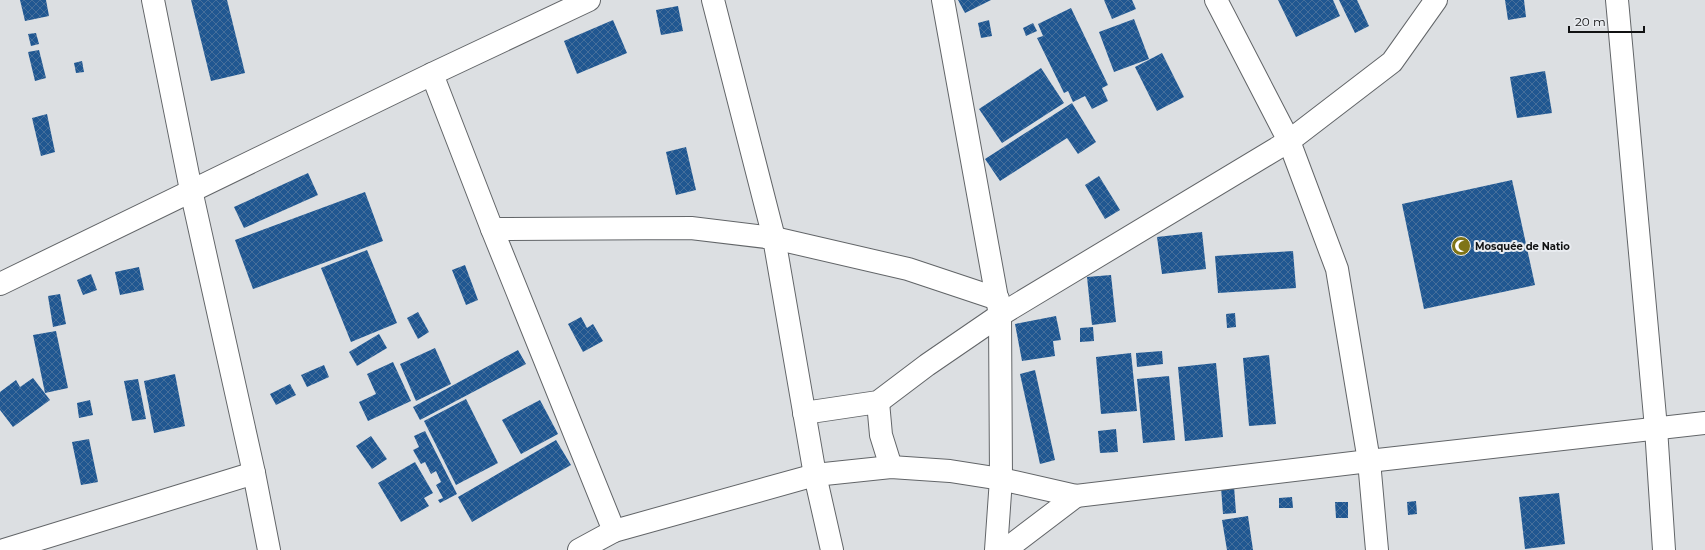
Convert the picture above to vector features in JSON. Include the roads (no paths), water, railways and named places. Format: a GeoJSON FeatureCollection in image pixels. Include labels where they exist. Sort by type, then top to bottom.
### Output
{"type":"FeatureCollection","features":[{"type":"Feature","properties":{"kind":"street"},"geometry":{"type":"LineString","coordinates":[[153,0],[191,190],[254,473],[269,550]]}},
{"type":"Feature","properties":{"kind":"street"},"geometry":{"type":"LineString","coordinates":[[0,284],[191,190],[589,0]]}},
{"type":"Feature","properties":{"kind":"street"},"geometry":{"type":"LineString","coordinates":[[713,0],[774,238],[804,413],[832,550]]}},
{"type":"Feature","properties":{"kind":"street"},"geometry":{"type":"LineString","coordinates":[[943,0],[999,307],[1001,479],[996,550]]}},
{"type":"Feature","properties":{"kind":"street"},"geometry":{"type":"LineString","coordinates":[[1216,0],[1289,141],[1337,269],[1369,460],[1377,550]]}},
{"type":"Feature","properties":{"kind":"street"},"geometry":{"type":"LineString","coordinates":[[804,413],[878,402],[999,307],[1289,141],[1392,62],[1436,0]]}},
{"type":"Feature","properties":{"kind":"street"},"geometry":{"type":"LineString","coordinates":[[1617,0],[1656,428],[1664,550]]}},
{"type":"Feature","properties":{"kind":"street"},"geometry":{"type":"LineString","coordinates":[[432,74],[492,229],[614,531]]}},
{"type":"Feature","properties":{"kind":"street"},"geometry":{"type":"LineString","coordinates":[[492,229],[690,228],[774,238],[908,269],[999,307]]}},
{"type":"Feature","properties":{"kind":"street"},"geometry":{"type":"LineString","coordinates":[[878,402],[881,435],[891,467]]}},
{"type":"Feature","properties":{"kind":"street"},"geometry":{"type":"LineString","coordinates":[[579,550],[614,531],[816,475],[891,467],[950,471],[1001,479],[1076,496],[1369,460],[1705,423]]}},
{"type":"Feature","properties":{"kind":"street"},"geometry":{"type":"LineString","coordinates":[[4,550],[254,473]]}},
{"type":"Feature","properties":{"kind":"street"},"geometry":{"type":"LineString","coordinates":[[1004,550],[1076,496]]}},
{"type":"Feature","properties":{"kind":"place","name":"Mosquée de Natio"},"geometry":{"type":"Point","coordinates":[1461,246]}}]}
